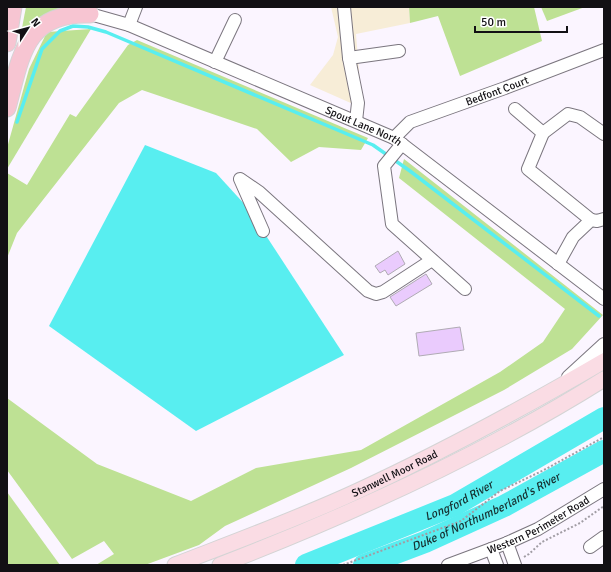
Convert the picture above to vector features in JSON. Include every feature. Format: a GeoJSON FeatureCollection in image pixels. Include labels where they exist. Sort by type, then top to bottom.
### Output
{"type":"FeatureCollection","features":[{"type":"Feature","properties":{"kind":"highway"},"geometry":{"type":"LineString","coordinates":[[7,44],[13,7]]}},
{"type":"Feature","properties":{"kind":"highway"},"geometry":{"type":"LineString","coordinates":[[7,108],[21,56],[34,33],[47,23],[57,18],[70,14],[90,14]]}},
{"type":"Feature","properties":{"kind":"main road","name":"Stanwell Moor Road"},"geometry":{"type":"LineString","coordinates":[[175,565],[286,522],[360,490],[457,443],[604,361]]}},
{"type":"Feature","properties":{"kind":"main road","name":"Stanwell Moor Road"},"geometry":{"type":"LineString","coordinates":[[220,565],[283,540],[391,493],[514,431],[604,379]]}},
{"type":"Feature","properties":{"kind":"street"},"geometry":{"type":"LineString","coordinates":[[129,25],[136,7]]}},
{"type":"Feature","properties":{"kind":"street"},"geometry":{"type":"LineString","coordinates":[[344,7],[349,58],[358,103],[356,122]]}},
{"type":"Feature","properties":{"kind":"street","name":"Spout Lane North"},"geometry":{"type":"LineString","coordinates":[[90,14],[129,25],[356,122],[558,264],[604,299]]}},
{"type":"Feature","properties":{"kind":"street"},"geometry":{"type":"LineString","coordinates":[[215,62],[235,20]]}},
{"type":"Feature","properties":{"kind":"street"},"geometry":{"type":"LineString","coordinates":[[349,58],[399,50]]}},
{"type":"Feature","properties":{"kind":"street","name":"Bedfont Court"},"geometry":{"type":"LineString","coordinates":[[395,149],[410,122],[604,50]]}},
{"type":"Feature","properties":{"kind":"street"},"geometry":{"type":"LineString","coordinates":[[515,109],[543,133]]}},
{"type":"Feature","properties":{"kind":"street"},"geometry":{"type":"LineString","coordinates":[[604,134],[580,117],[568,114],[543,133],[528,169],[591,220],[597,221],[604,219]]}},
{"type":"Feature","properties":{"kind":"street"},"geometry":{"type":"LineString","coordinates":[[395,149],[384,166],[392,224],[465,289]]}},
{"type":"Feature","properties":{"kind":"street"},"geometry":{"type":"LineString","coordinates":[[263,231],[240,179],[259,192],[368,291],[376,294],[383,292],[432,260]]}},
{"type":"Feature","properties":{"kind":"street"},"geometry":{"type":"LineString","coordinates":[[558,264],[573,237],[591,220]]}},
{"type":"Feature","properties":{"kind":"street"},"geometry":{"type":"LineString","coordinates":[[554,390],[604,344]]}},
{"type":"Feature","properties":{"kind":"street","name":"Western Perimeter Road"},"geometry":{"type":"LineString","coordinates":[[448,565],[507,543],[538,529],[604,489]]}},
{"type":"Feature","properties":{"kind":"street"},"geometry":{"type":"LineString","coordinates":[[590,547],[604,537]]}},
{"type":"Feature","properties":{"kind":"street"},"geometry":{"type":"LineString","coordinates":[[507,543],[515,565]]}},
{"type":"Feature","properties":{"kind":"street"},"geometry":{"type":"LineString","coordinates":[[491,549],[497,565]]}},
{"type":"Feature","properties":{"kind":"path"},"geometry":{"type":"LineString","coordinates":[[343,565],[461,521],[500,491],[544,470],[604,437]]}},
{"type":"Feature","properties":{"kind":"path","name":"Western Perimeter Road"},"geometry":{"type":"LineString","coordinates":[[529,554],[542,542],[580,523],[604,506]]}},
{"type":"Feature","properties":{"kind":"shaded area"},"geometry":{"type":"Polygon","coordinates":[[[331,7],[409,7],[410,23],[356,34],[362,108],[310,85],[333,55],[338,37],[331,7]]]}},
{"type":"Feature","properties":{"kind":"green space"},"geometry":{"type":"Polygon","coordinates":[[[26,7],[54,7],[75,10],[16,59],[26,7]]]}},
{"type":"Feature","properties":{"kind":"green space"},"geometry":{"type":"Polygon","coordinates":[[[409,7],[534,7],[542,41],[460,76],[438,16],[410,23],[409,7]]]}},
{"type":"Feature","properties":{"kind":"green space"},"geometry":{"type":"Polygon","coordinates":[[[541,7],[585,7],[547,21],[541,7]]]}},
{"type":"Feature","properties":{"kind":"green space"},"geometry":{"type":"Polygon","coordinates":[[[91,29],[7,169],[7,148],[29,69],[47,32],[91,29]]]}},
{"type":"Feature","properties":{"kind":"green space"},"geometry":{"type":"Polygon","coordinates":[[[137,40],[368,138],[361,150],[319,147],[291,162],[257,129],[142,90],[119,103],[17,233],[7,258],[7,173],[27,185],[70,114],[76,117],[128,45],[137,40]]]}},
{"type":"Feature","properties":{"kind":"green space"},"geometry":{"type":"Polygon","coordinates":[[[404,159],[603,315],[572,349],[504,390],[351,468],[225,526],[199,545],[145,565],[96,565],[114,554],[104,541],[72,559],[7,470],[7,398],[97,464],[191,501],[256,468],[361,450],[500,372],[543,342],[565,309],[399,178],[404,159]]]}},
{"type":"Feature","properties":{"kind":"green space"},"geometry":{"type":"Polygon","coordinates":[[[7,492],[60,565],[7,565],[7,492]]]}},
{"type":"Feature","properties":{"kind":"water"},"geometry":{"type":"Polygon","coordinates":[[[145,145],[216,173],[248,208],[344,355],[196,431],[49,326],[145,145]]]}},
{"type":"Feature","properties":{"kind":"building"},"geometry":{"type":"Polygon","coordinates":[[[398,251],[405,264],[388,275],[385,270],[380,273],[375,266],[398,251]]]}},
{"type":"Feature","properties":{"kind":"building"},"geometry":{"type":"Polygon","coordinates":[[[426,274],[432,284],[396,306],[390,297],[426,274]]]}},
{"type":"Feature","properties":{"kind":"building"},"geometry":{"type":"Polygon","coordinates":[[[460,327],[464,350],[419,356],[416,333],[460,327]]]}},
{"type":"Feature","properties":{"kind":"waterway"},"geometry":{"type":"LineString","coordinates":[[17,122],[42,49],[60,31],[73,26],[88,27],[106,32],[373,145],[410,171],[599,316]]}},
{"type":"Feature","properties":{"kind":"waterway","name":"Longford River"},"geometry":{"type":"LineString","coordinates":[[306,565],[455,505],[604,418]]}},
{"type":"Feature","properties":{"kind":"waterway","name":"Duke of Northumberland's River"},"geometry":{"type":"LineString","coordinates":[[364,565],[425,542],[504,506],[604,451]]}}]}
